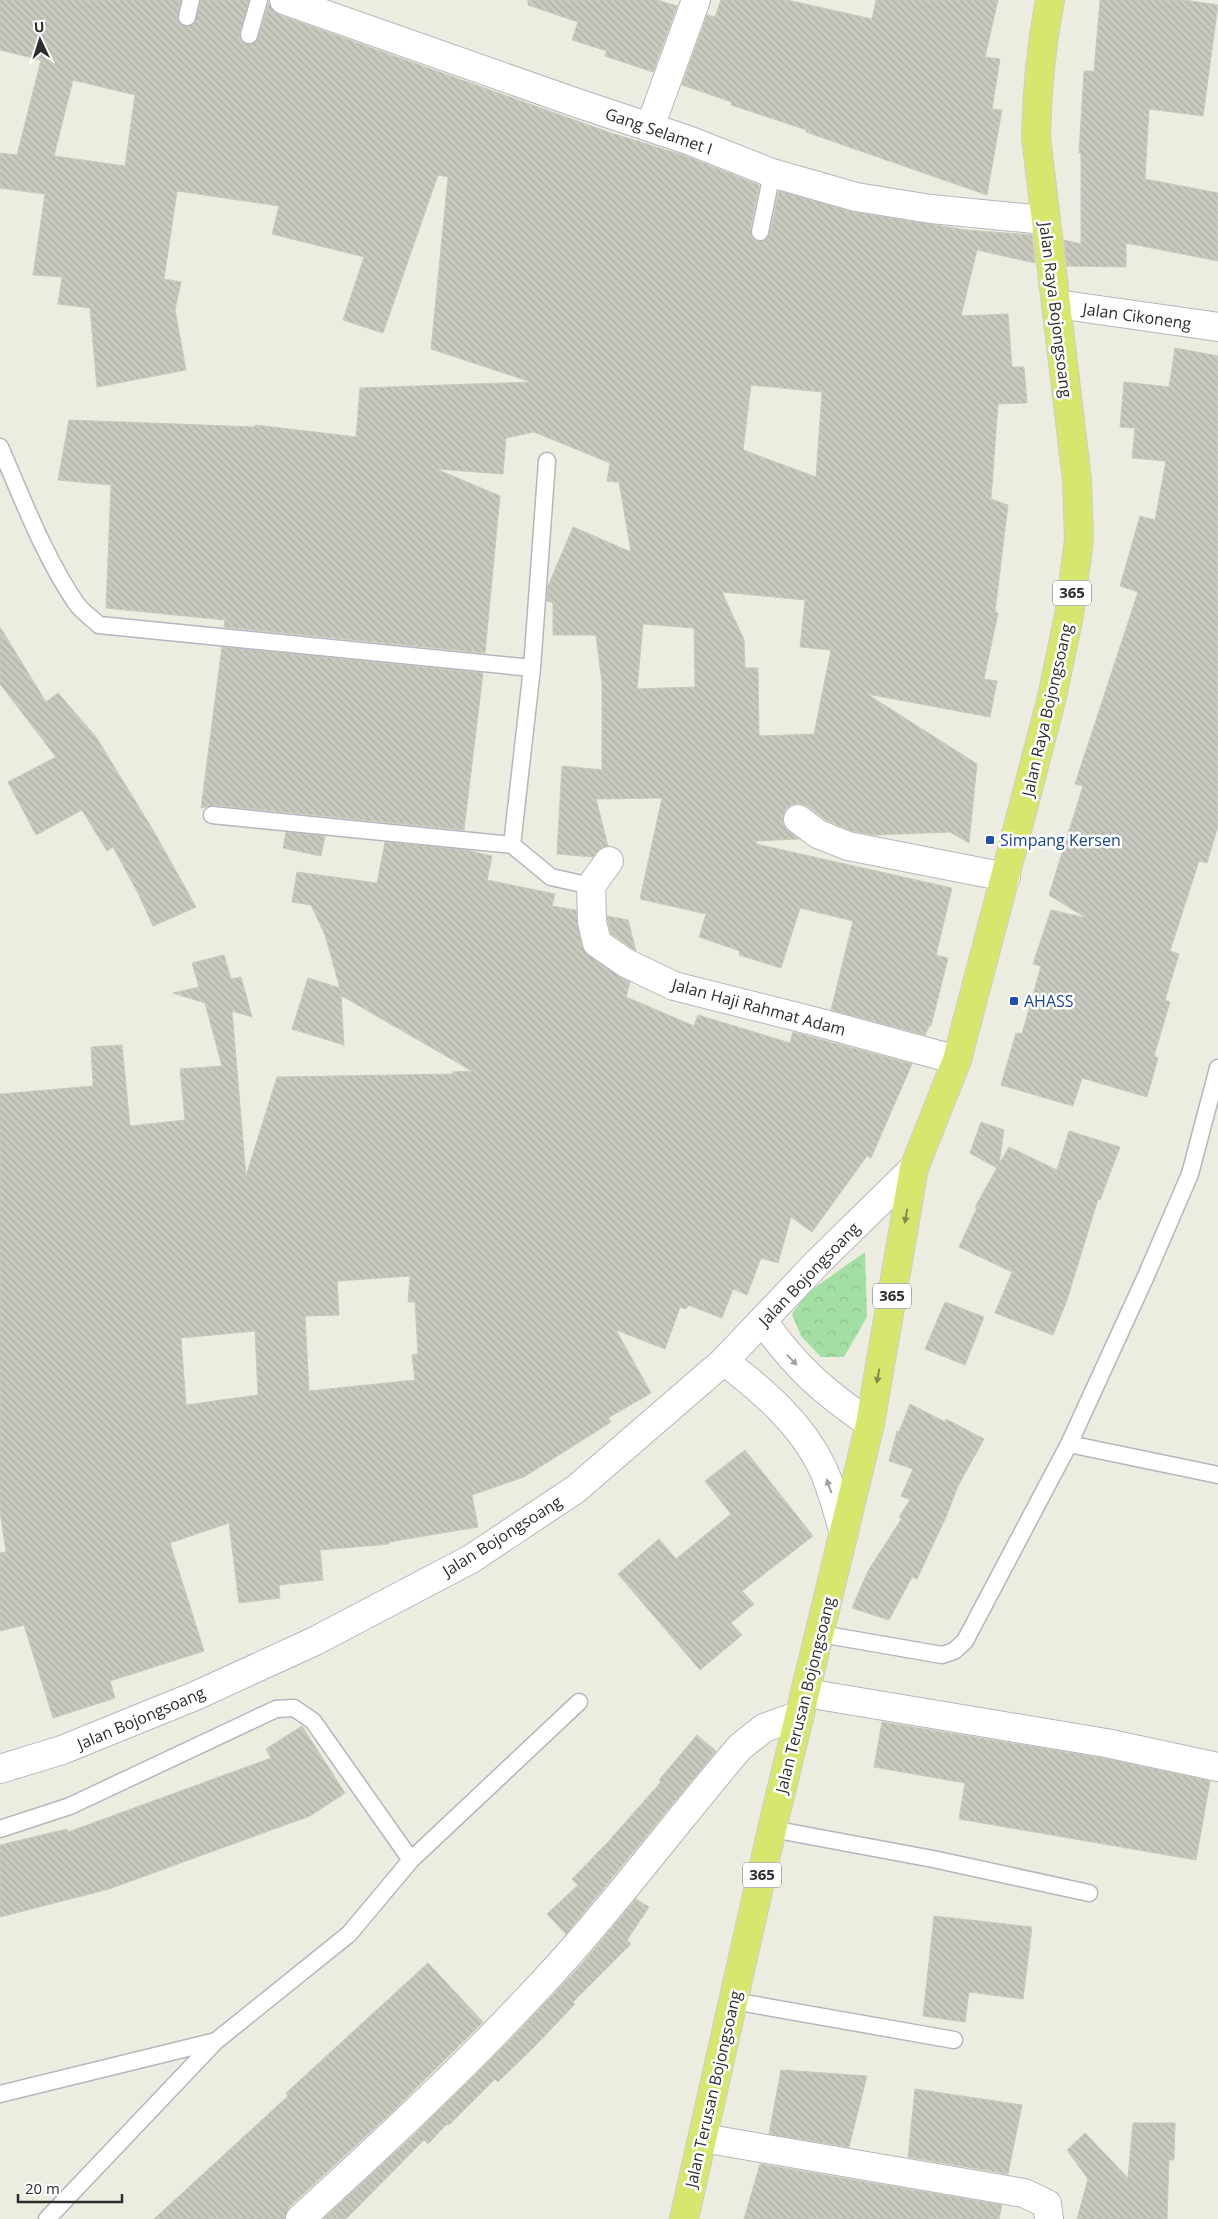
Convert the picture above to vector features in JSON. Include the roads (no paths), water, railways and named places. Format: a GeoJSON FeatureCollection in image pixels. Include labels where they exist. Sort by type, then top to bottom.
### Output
{"type":"FeatureCollection","features":[{"type":"Feature","properties":{"kind":"main road","name":"Jalan Raya Bojongsoang"},"geometry":{"type":"LineString","coordinates":[[914,1168],[957,1060],[1006,877],[1052,697],[1069,615],[1079,540],[1078,480],[1057,304],[1044,220],[1036,137],[1036,91],[1043,35],[1050,0]]}},
{"type":"Feature","properties":{"kind":"main road","name":"Jalan Terusan Bojongsoang"},"geometry":{"type":"LineString","coordinates":[[684,2219],[772,1829],[870,1424],[914,1168]]}},
{"type":"Feature","properties":{"kind":"street","name":"Gang Selamet I"},"geometry":{"type":"LineString","coordinates":[[284,0],[650,127],[772,173],[856,197],[932,209],[1044,220]]}},
{"type":"Feature","properties":{"kind":"street"},"geometry":{"type":"LineString","coordinates":[[650,127],[696,0]]}},
{"type":"Feature","properties":{"kind":"street","name":"Jalan Cikoneng"},"geometry":{"type":"LineString","coordinates":[[1057,304],[1218,327]]}},
{"type":"Feature","properties":{"kind":"street"},"geometry":{"type":"LineString","coordinates":[[798,819],[818,834],[848,846],[1006,877]]}},
{"type":"Feature","properties":{"kind":"street"},"geometry":{"type":"LineString","coordinates":[[591,886],[609,861]]}},
{"type":"Feature","properties":{"kind":"street","name":"Jalan Haji Rahmat Adam"},"geometry":{"type":"LineString","coordinates":[[591,886],[592,922],[597,943],[626,963],[674,986],[957,1060]]}},
{"type":"Feature","properties":{"kind":"street","name":"Jalan Bojongsoang"},"geometry":{"type":"LineString","coordinates":[[0,1769],[62,1750],[195,1696],[315,1641],[471,1559],[576,1490],[724,1360],[818,1262],[914,1168]]}},
{"type":"Feature","properties":{"kind":"street"},"geometry":{"type":"LineString","coordinates":[[763,1321],[786,1353],[808,1376],[836,1400],[870,1424]]}},
{"type":"Feature","properties":{"kind":"street"},"geometry":{"type":"LineString","coordinates":[[724,1360],[751,1382],[792,1422],[808,1443],[822,1467],[844,1533]]}},
{"type":"Feature","properties":{"kind":"street"},"geometry":{"type":"LineString","coordinates":[[300,2219],[428,2100],[506,2022],[622,1892],[740,1747],[764,1728],[803,1704],[1106,1743],[1218,1767]]}},
{"type":"Feature","properties":{"kind":"street"},"geometry":{"type":"LineString","coordinates":[[703,2138],[1024,2194],[1047,2204],[1049,2219]]}},
{"type":"Feature","properties":{"kind":"lane"},"geometry":{"type":"LineString","coordinates":[[187,17],[191,0]]}},
{"type":"Feature","properties":{"kind":"lane"},"geometry":{"type":"LineString","coordinates":[[249,35],[259,0]]}},
{"type":"Feature","properties":{"kind":"lane"},"geometry":{"type":"LineString","coordinates":[[760,232],[772,173]]}},
{"type":"Feature","properties":{"kind":"lane"},"geometry":{"type":"LineString","coordinates":[[0,447],[40,538],[56,569],[77,605],[99,625],[532,668]]}},
{"type":"Feature","properties":{"kind":"lane"},"geometry":{"type":"LineString","coordinates":[[512,845],[532,668],[547,461]]}},
{"type":"Feature","properties":{"kind":"lane"},"geometry":{"type":"LineString","coordinates":[[212,815],[512,845],[551,877],[591,886]]}},
{"type":"Feature","properties":{"kind":"lane"},"geometry":{"type":"LineString","coordinates":[[820,1634],[942,1655],[954,1651],[965,1641],[1069,1444],[1142,1285],[1190,1174],[1218,1068]]}},
{"type":"Feature","properties":{"kind":"lane"},"geometry":{"type":"LineString","coordinates":[[1069,1444],[1218,1475]]}},
{"type":"Feature","properties":{"kind":"lane"},"geometry":{"type":"LineString","coordinates":[[47,2219],[216,2041],[349,1934],[411,1860],[579,1702]]}},
{"type":"Feature","properties":{"kind":"lane"},"geometry":{"type":"LineString","coordinates":[[0,1829],[70,1806],[276,1709],[294,1708],[313,1721],[411,1860]]}},
{"type":"Feature","properties":{"kind":"lane"},"geometry":{"type":"LineString","coordinates":[[772,1829],[933,1859],[1089,1893]]}},
{"type":"Feature","properties":{"kind":"lane"},"geometry":{"type":"LineString","coordinates":[[733,2001],[954,2040]]}},
{"type":"Feature","properties":{"kind":"lane"},"geometry":{"type":"LineString","coordinates":[[0,2094],[216,2041]]}},
{"type":"Feature","properties":{"kind":"place","name":"Simpang Kersen"},"geometry":{"type":"Point","coordinates":[990,840]}},
{"type":"Feature","properties":{"kind":"place","name":"AHASS"},"geometry":{"type":"Point","coordinates":[1014,1001]}}]}
